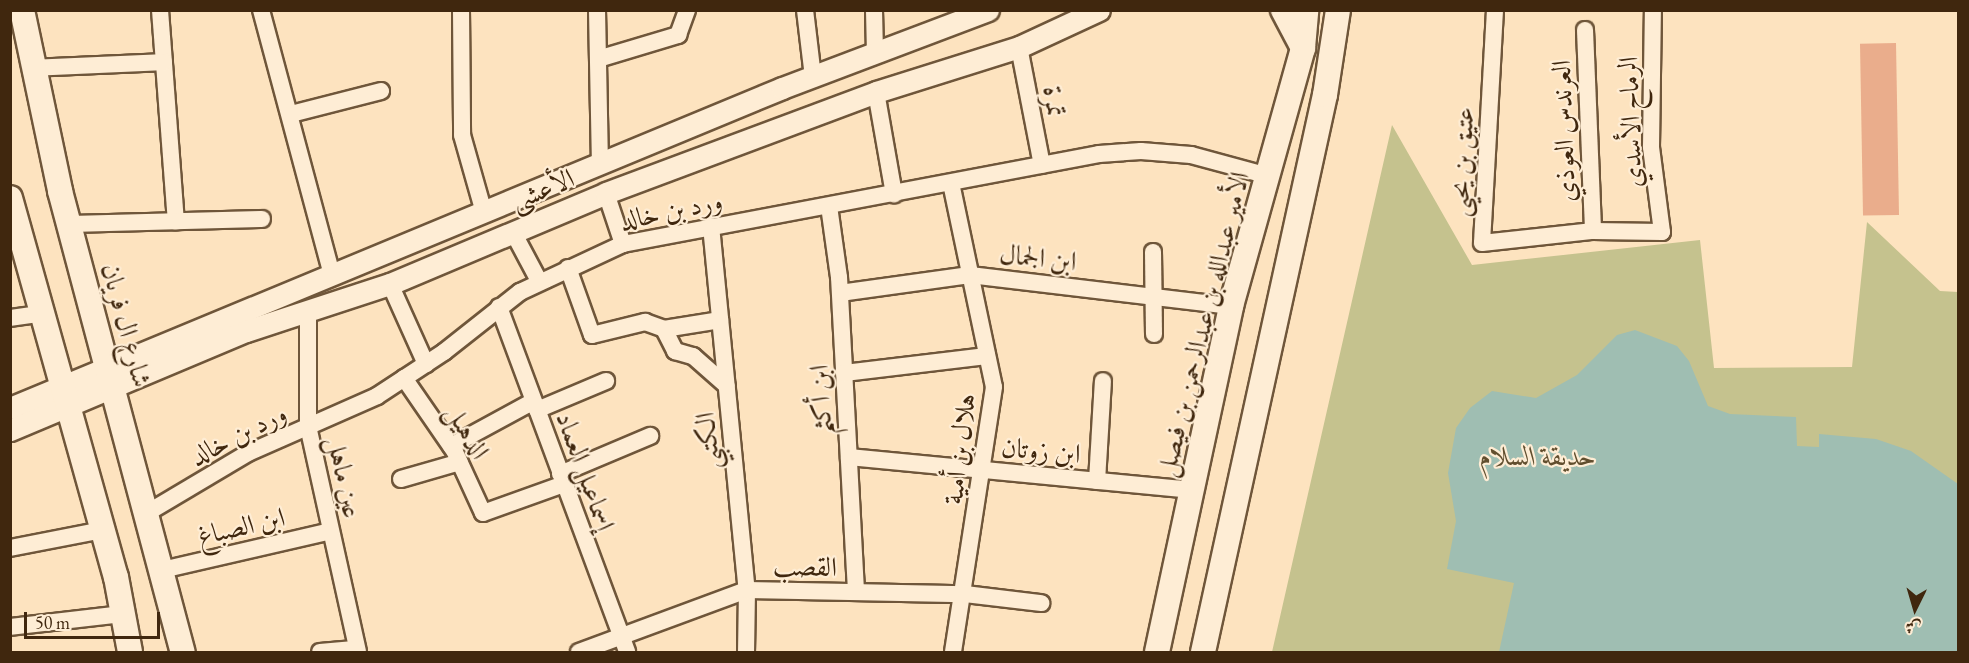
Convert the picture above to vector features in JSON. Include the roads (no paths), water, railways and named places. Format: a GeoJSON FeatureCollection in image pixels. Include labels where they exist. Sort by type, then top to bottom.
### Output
{"type":"FeatureCollection","features":[{"type":"Feature","properties":{"kind":"main road","name":"شارع ال فريان"},"geometry":{"type":"LineString","coordinates":[[22,10],[32,68],[69,224],[183,652]]}},
{"type":"Feature","properties":{"kind":"main road"},"geometry":{"type":"LineString","coordinates":[[1283,10],[1303,48]]}},
{"type":"Feature","properties":{"kind":"main road","name":"الأمير عبدالله بن عبدالرحمن بن فيصل"},"geometry":{"type":"LineString","coordinates":[[1157,652],[1231,306],[1303,48],[1306,10]]}},
{"type":"Feature","properties":{"kind":"main road"},"geometry":{"type":"LineString","coordinates":[[1203,652],[1325,95],[1338,10]]}},
{"type":"Feature","properties":{"kind":"main road"},"geometry":{"type":"LineString","coordinates":[[10,198],[15,230],[44,313],[103,530],[130,652]]}},
{"type":"Feature","properties":{"kind":"street"},"geometry":{"type":"LineString","coordinates":[[160,10],[176,221]]}},
{"type":"Feature","properties":{"kind":"street"},"geometry":{"type":"LineString","coordinates":[[261,10],[291,114],[332,275]]}},
{"type":"Feature","properties":{"kind":"street"},"geometry":{"type":"LineString","coordinates":[[461,10],[462,135],[484,213]]}},
{"type":"Feature","properties":{"kind":"street"},"geometry":{"type":"LineString","coordinates":[[597,10],[600,165]]}},
{"type":"Feature","properties":{"kind":"street"},"geometry":{"type":"LineString","coordinates":[[598,59],[678,35],[687,10]]}},
{"type":"Feature","properties":{"kind":"street"},"geometry":{"type":"LineString","coordinates":[[805,10],[813,77]]}},
{"type":"Feature","properties":{"kind":"street"},"geometry":{"type":"LineString","coordinates":[[874,10],[875,54]]}},
{"type":"Feature","properties":{"kind":"street","name":"الأعشى"},"geometry":{"type":"LineString","coordinates":[[10,430],[67,395],[332,275],[813,77],[988,10]]}},
{"type":"Feature","properties":{"kind":"street","name":"الأعشى"},"geometry":{"type":"LineString","coordinates":[[110,377],[390,284],[606,193],[876,92],[1018,47],[1100,10]]}},
{"type":"Feature","properties":{"kind":"street","name":"عتيق بن يحيى"},"geometry":{"type":"LineString","coordinates":[[1495,10],[1482,243],[1593,231],[1662,232]]}},
{"type":"Feature","properties":{"kind":"street","name":"الرماح الأسدي"},"geometry":{"type":"LineString","coordinates":[[1653,10],[1651,147],[1662,232]]}},
{"type":"Feature","properties":{"kind":"street","name":"العرندس العوذي"},"geometry":{"type":"LineString","coordinates":[[1585,30],[1593,231]]}},
{"type":"Feature","properties":{"kind":"street","name":"تمرة"},"geometry":{"type":"LineString","coordinates":[[1018,47],[1042,165]]}},
{"type":"Feature","properties":{"kind":"street"},"geometry":{"type":"LineString","coordinates":[[32,68],[164,62]]}},
{"type":"Feature","properties":{"kind":"street"},"geometry":{"type":"LineString","coordinates":[[291,114],[381,92]]}},
{"type":"Feature","properties":{"kind":"street"},"geometry":{"type":"LineString","coordinates":[[876,92],[894,194]]}},
{"type":"Feature","properties":{"kind":"street","name":"ورد بن خالد"},"geometry":{"type":"LineString","coordinates":[[147,513],[248,453],[377,396],[426,364],[500,307],[539,281],[623,244],[1042,165],[1141,151],[1191,155],[1269,176]]}},
{"type":"Feature","properties":{"kind":"street","name":"هلال بن أمية"},"geometry":{"type":"LineString","coordinates":[[951,183],[994,387],[965,594],[953,652]]}},
{"type":"Feature","properties":{"kind":"street"},"geometry":{"type":"LineString","coordinates":[[606,193],[623,244]]}},
{"type":"Feature","properties":{"kind":"street","name":"ابن أكثم"},"geometry":{"type":"LineString","coordinates":[[829,206],[840,293],[856,592]]}},
{"type":"Feature","properties":{"kind":"street"},"geometry":{"type":"LineString","coordinates":[[69,224],[262,219]]}},
{"type":"Feature","properties":{"kind":"street","name":"الكتبي"},"geometry":{"type":"LineString","coordinates":[[711,226],[747,590],[746,652]]}},
{"type":"Feature","properties":{"kind":"street"},"geometry":{"type":"LineString","coordinates":[[513,232],[539,281]]}},
{"type":"Feature","properties":{"kind":"street"},"geometry":{"type":"LineString","coordinates":[[1153,252],[1154,334]]}},
{"type":"Feature","properties":{"kind":"street"},"geometry":{"type":"LineString","coordinates":[[568,268],[592,335],[645,322],[664,329],[720,320]]}},
{"type":"Feature","properties":{"kind":"street","name":"ابن الجمال"},"geometry":{"type":"LineString","coordinates":[[840,293],[970,275],[1231,306]]}},
{"type":"Feature","properties":{"kind":"street"},"geometry":{"type":"LineString","coordinates":[[390,284],[426,364]]}},
{"type":"Feature","properties":{"kind":"street","name":"إسماعيل العماد"},"geometry":{"type":"LineString","coordinates":[[500,307],[619,636],[627,652]]}},
{"type":"Feature","properties":{"kind":"street","name":"عين ماهل"},"geometry":{"type":"LineString","coordinates":[[308,310],[308,426],[358,651]]}},
{"type":"Feature","properties":{"kind":"street"},"geometry":{"type":"LineString","coordinates":[[10,318],[44,313]]}},
{"type":"Feature","properties":{"kind":"street"},"geometry":{"type":"LineString","coordinates":[[664,329],[675,351],[693,356],[727,386]]}},
{"type":"Feature","properties":{"kind":"street"},"geometry":{"type":"LineString","coordinates":[[844,373],[987,356]]}},
{"type":"Feature","properties":{"kind":"street","name":"الدهيل"},"geometry":{"type":"LineString","coordinates":[[404,378],[451,446],[483,513],[562,479]]}},
{"type":"Feature","properties":{"kind":"street"},"geometry":{"type":"LineString","coordinates":[[451,446],[535,405],[606,381]]}},
{"type":"Feature","properties":{"kind":"street"},"geometry":{"type":"LineString","coordinates":[[1097,481],[1103,381]]}},
{"type":"Feature","properties":{"kind":"street","name":"الأعشى"},"geometry":{"type":"LineString","coordinates":[[10,408],[67,395]]}},
{"type":"Feature","properties":{"kind":"street"},"geometry":{"type":"LineString","coordinates":[[562,479],[650,436]]}},
{"type":"Feature","properties":{"kind":"street","name":"ابن زوتان"},"geometry":{"type":"LineString","coordinates":[[849,457],[1192,489]]}},
{"type":"Feature","properties":{"kind":"street"},"geometry":{"type":"LineString","coordinates":[[401,479],[460,462]]}},
{"type":"Feature","properties":{"kind":"street"},"geometry":{"type":"LineString","coordinates":[[10,548],[103,530]]}},
{"type":"Feature","properties":{"kind":"street","name":"ابن الصباغ"},"geometry":{"type":"LineString","coordinates":[[162,570],[331,531]]}},
{"type":"Feature","properties":{"kind":"street","name":"القصب"},"geometry":{"type":"LineString","coordinates":[[579,652],[747,590],[965,594],[1041,603]]}},
{"type":"Feature","properties":{"kind":"street"},"geometry":{"type":"LineString","coordinates":[[10,627],[123,614]]}},
{"type":"Feature","properties":{"kind":"street"},"geometry":{"type":"LineString","coordinates":[[320,652],[358,651]]}},
{"type":"Feature","properties":{"kind":"park label","name":"حديقة السلام"},"geometry":{"type":"Point","coordinates":[1538,456]}}]}
